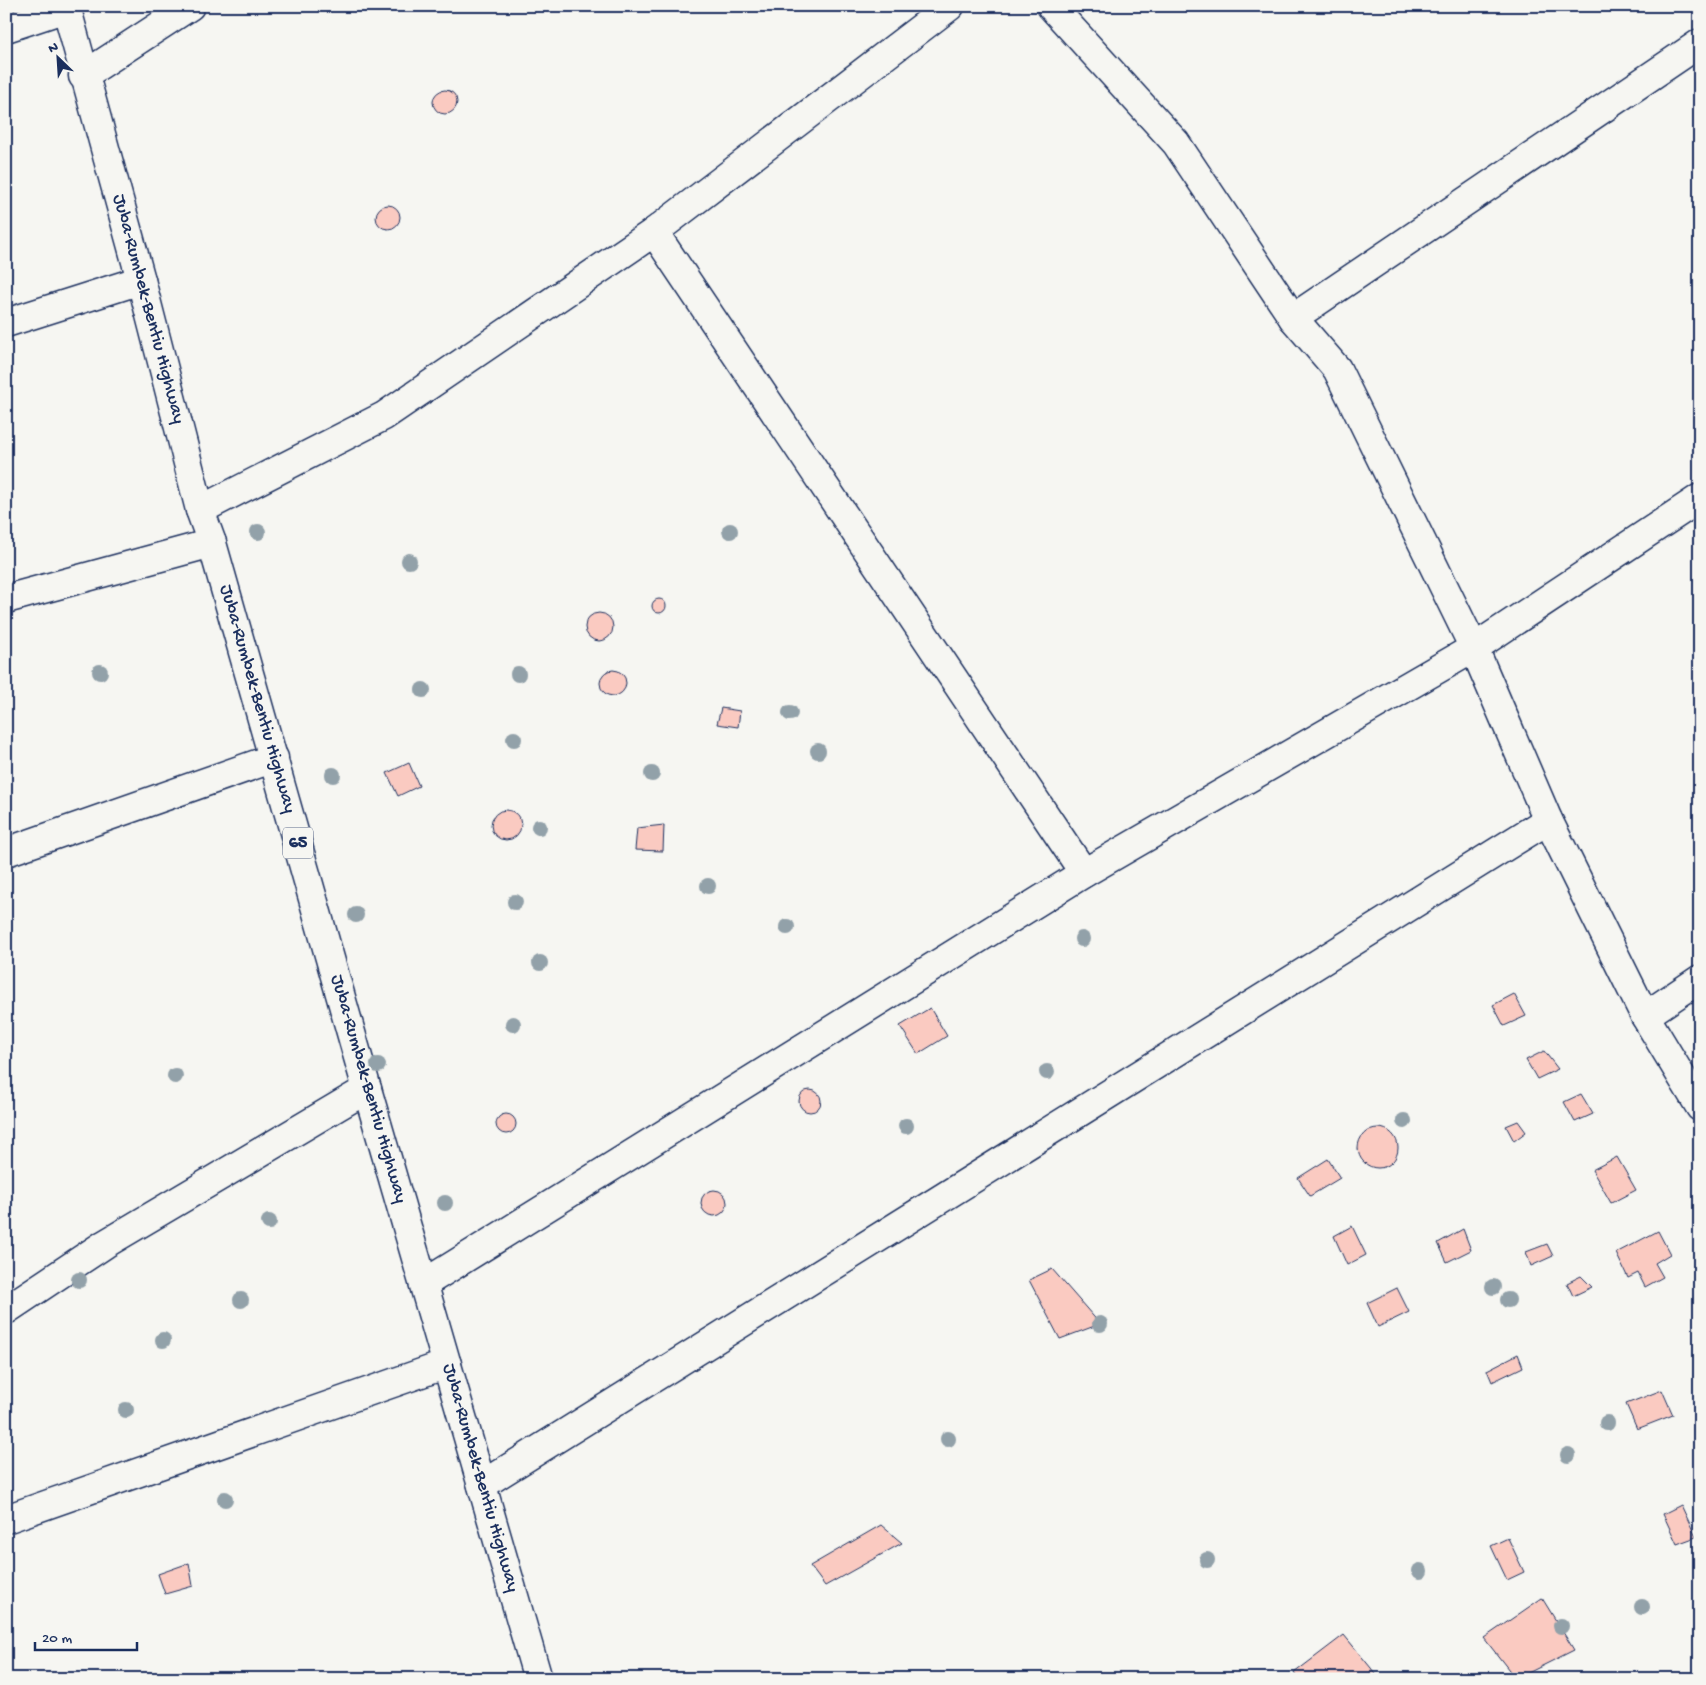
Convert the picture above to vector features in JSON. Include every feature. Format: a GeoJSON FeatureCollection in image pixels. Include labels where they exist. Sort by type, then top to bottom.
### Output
{"type":"FeatureCollection","features":[{"type":"Feature","properties":{"kind":"street"},"geometry":{"type":"LineString","coordinates":[[83,76],[190,6]]}},
{"type":"Feature","properties":{"kind":"street"},"geometry":{"type":"LineString","coordinates":[[200,510],[384,416],[654,232],[950,6]]}},
{"type":"Feature","properties":{"kind":"street"},"geometry":{"type":"LineString","coordinates":[[1051,6],[1176,143],[1292,318],[1337,369],[1474,648],[1548,820],[1645,1016],[1700,1108]]}},
{"type":"Feature","properties":{"kind":"street"},"geometry":{"type":"LineString","coordinates":[[6,28],[66,7]]}},
{"type":"Feature","properties":{"kind":"street","name":"Juba-Rumbek-Bentiu Highway"},"geometry":{"type":"LineString","coordinates":[[66,7],[83,76],[141,280],[200,510],[212,544],[274,758],[367,1089],[425,1283],[538,1679]]}},
{"type":"Feature","properties":{"kind":"street"},"geometry":{"type":"LineString","coordinates":[[1292,318],[1700,43]]}},
{"type":"Feature","properties":{"kind":"street"},"geometry":{"type":"LineString","coordinates":[[654,232],[1084,874]]}},
{"type":"Feature","properties":{"kind":"street"},"geometry":{"type":"LineString","coordinates":[[6,323],[141,280]]}},
{"type":"Feature","properties":{"kind":"street"},"geometry":{"type":"LineString","coordinates":[[425,1283],[1084,874],[1474,648],[1700,498]]}},
{"type":"Feature","properties":{"kind":"street"},"geometry":{"type":"LineString","coordinates":[[6,598],[212,544]]}},
{"type":"Feature","properties":{"kind":"street"},"geometry":{"type":"LineString","coordinates":[[6,852],[274,758]]}},
{"type":"Feature","properties":{"kind":"street"},"geometry":{"type":"LineString","coordinates":[[482,1485],[1548,820]]}},
{"type":"Feature","properties":{"kind":"street"},"geometry":{"type":"LineString","coordinates":[[1645,1016],[1700,979]]}},
{"type":"Feature","properties":{"kind":"street"},"geometry":{"type":"LineString","coordinates":[[6,1310],[105,1244],[367,1089]]}},
{"type":"Feature","properties":{"kind":"street"},"geometry":{"type":"LineString","coordinates":[[6,1519],[448,1364]]}},
{"type":"Feature","properties":{"kind":"building"},"geometry":{"type":"Polygon","coordinates":[[[445,90],[454,93],[457,102],[454,111],[445,114],[436,111],[433,102],[436,93],[445,90]]]}},
{"type":"Feature","properties":{"kind":"building"},"geometry":{"type":"Polygon","coordinates":[[[388,205],[397,208],[400,217],[397,226],[388,229],[379,226],[376,217],[379,208],[388,205]]]}},
{"type":"Feature","properties":{"kind":"building"},"geometry":{"type":"Polygon","coordinates":[[[659,599],[664,601],[666,606],[664,611],[659,613],[654,611],[652,606],[654,601],[659,599]]]}},
{"type":"Feature","properties":{"kind":"building"},"geometry":{"type":"Polygon","coordinates":[[[599,613],[609,617],[613,627],[609,637],[599,641],[589,637],[585,627],[589,617],[599,613]]]}},
{"type":"Feature","properties":{"kind":"building"},"geometry":{"type":"Polygon","coordinates":[[[613,670],[622,674],[626,683],[622,692],[613,696],[604,692],[600,683],[604,674],[613,670]]]}},
{"type":"Feature","properties":{"kind":"building"},"geometry":{"type":"Polygon","coordinates":[[[721,708],[740,711],[738,727],[717,724],[721,708]]]}},
{"type":"Feature","properties":{"kind":"building"},"geometry":{"type":"Polygon","coordinates":[[[409,763],[419,786],[398,796],[387,773],[409,763]]]}},
{"type":"Feature","properties":{"kind":"building"},"geometry":{"type":"Polygon","coordinates":[[[506,810],[517,814],[521,825],[517,836],[506,840],[495,836],[491,825],[495,814],[506,810]]]}},
{"type":"Feature","properties":{"kind":"building"},"geometry":{"type":"Polygon","coordinates":[[[664,825],[663,851],[635,850],[637,828],[664,825]]]}},
{"type":"Feature","properties":{"kind":"building"},"geometry":{"type":"Polygon","coordinates":[[[1514,994],[1526,1016],[1504,1026],[1493,1005],[1514,994]]]}},
{"type":"Feature","properties":{"kind":"building"},"geometry":{"type":"Polygon","coordinates":[[[930,1008],[947,1036],[918,1054],[900,1026],[930,1008]]]}},
{"type":"Feature","properties":{"kind":"building"},"geometry":{"type":"Polygon","coordinates":[[[1544,1051],[1558,1069],[1537,1079],[1526,1060],[1544,1051]]]}},
{"type":"Feature","properties":{"kind":"building"},"geometry":{"type":"Polygon","coordinates":[[[810,1090],[820,1097],[821,1101],[814,1111],[810,1112],[800,1105],[799,1101],[806,1091],[810,1090]]]}},
{"type":"Feature","properties":{"kind":"building"},"geometry":{"type":"Polygon","coordinates":[[[1581,1094],[1593,1114],[1575,1122],[1564,1102],[1581,1094]]]}},
{"type":"Feature","properties":{"kind":"building"},"geometry":{"type":"Polygon","coordinates":[[[506,1114],[513,1117],[516,1124],[513,1131],[506,1134],[499,1131],[496,1124],[499,1117],[506,1114]]]}},
{"type":"Feature","properties":{"kind":"building"},"geometry":{"type":"Polygon","coordinates":[[[1518,1121],[1526,1132],[1514,1141],[1506,1126],[1518,1121]]]}},
{"type":"Feature","properties":{"kind":"building"},"geometry":{"type":"Polygon","coordinates":[[[1382,1128],[1389,1131],[1395,1137],[1398,1148],[1397,1156],[1389,1165],[1382,1168],[1374,1168],[1367,1165],[1359,1156],[1358,1144],[1361,1137],[1370,1129],[1382,1128]]]}},
{"type":"Feature","properties":{"kind":"building"},"geometry":{"type":"Polygon","coordinates":[[[1617,1157],[1636,1190],[1611,1203],[1592,1170],[1617,1157]]]}},
{"type":"Feature","properties":{"kind":"building"},"geometry":{"type":"Polygon","coordinates":[[[1328,1159],[1340,1178],[1310,1196],[1298,1178],[1328,1159]]]}},
{"type":"Feature","properties":{"kind":"building"},"geometry":{"type":"Polygon","coordinates":[[[714,1190],[723,1194],[727,1203],[723,1212],[714,1216],[705,1212],[701,1203],[705,1194],[714,1190]]]}},
{"type":"Feature","properties":{"kind":"building"},"geometry":{"type":"Polygon","coordinates":[[[1352,1226],[1366,1255],[1347,1265],[1334,1236],[1352,1226]]]}},
{"type":"Feature","properties":{"kind":"building"},"geometry":{"type":"Polygon","coordinates":[[[1463,1229],[1471,1250],[1447,1262],[1438,1243],[1463,1229]]]}},
{"type":"Feature","properties":{"kind":"building"},"geometry":{"type":"Polygon","coordinates":[[[1658,1231],[1670,1254],[1655,1263],[1663,1277],[1645,1287],[1638,1273],[1628,1278],[1616,1253],[1658,1231]]]}},
{"type":"Feature","properties":{"kind":"building"},"geometry":{"type":"Polygon","coordinates":[[[1547,1244],[1553,1256],[1531,1266],[1526,1252],[1547,1244]]]}},
{"type":"Feature","properties":{"kind":"building"},"geometry":{"type":"Polygon","coordinates":[[[1052,1269],[1100,1324],[1060,1339],[1029,1280],[1052,1269]]]}},
{"type":"Feature","properties":{"kind":"building"},"geometry":{"type":"Polygon","coordinates":[[[1581,1276],[1592,1287],[1573,1296],[1567,1283],[1581,1276]]]}},
{"type":"Feature","properties":{"kind":"building"},"geometry":{"type":"Polygon","coordinates":[[[1397,1288],[1409,1312],[1378,1327],[1367,1303],[1397,1288]]]}},
{"type":"Feature","properties":{"kind":"building"},"geometry":{"type":"Polygon","coordinates":[[[1518,1354],[1523,1367],[1492,1382],[1487,1370],[1518,1354]]]}},
{"type":"Feature","properties":{"kind":"building"},"geometry":{"type":"Polygon","coordinates":[[[1662,1390],[1673,1415],[1637,1429],[1626,1404],[1662,1390]]]}},
{"type":"Feature","properties":{"kind":"building"},"geometry":{"type":"Polygon","coordinates":[[[1681,1505],[1696,1537],[1677,1544],[1663,1514],[1681,1505]]]}},
{"type":"Feature","properties":{"kind":"building"},"geometry":{"type":"Polygon","coordinates":[[[881,1525],[902,1543],[825,1586],[810,1566],[881,1525]]]}},
{"type":"Feature","properties":{"kind":"building"},"geometry":{"type":"Polygon","coordinates":[[[1508,1538],[1524,1572],[1507,1580],[1491,1546],[1508,1538]]]}},
{"type":"Feature","properties":{"kind":"building"},"geometry":{"type":"Polygon","coordinates":[[[189,1563],[193,1586],[165,1594],[158,1574],[189,1563]]]}},
{"type":"Feature","properties":{"kind":"building"},"geometry":{"type":"Polygon","coordinates":[[[1542,1598],[1574,1650],[1516,1679],[1484,1638],[1542,1598]]]}},
{"type":"Feature","properties":{"kind":"building"},"geometry":{"type":"Polygon","coordinates":[[[1344,1635],[1380,1679],[1298,1679],[1294,1673],[1344,1635]]]}}]}
